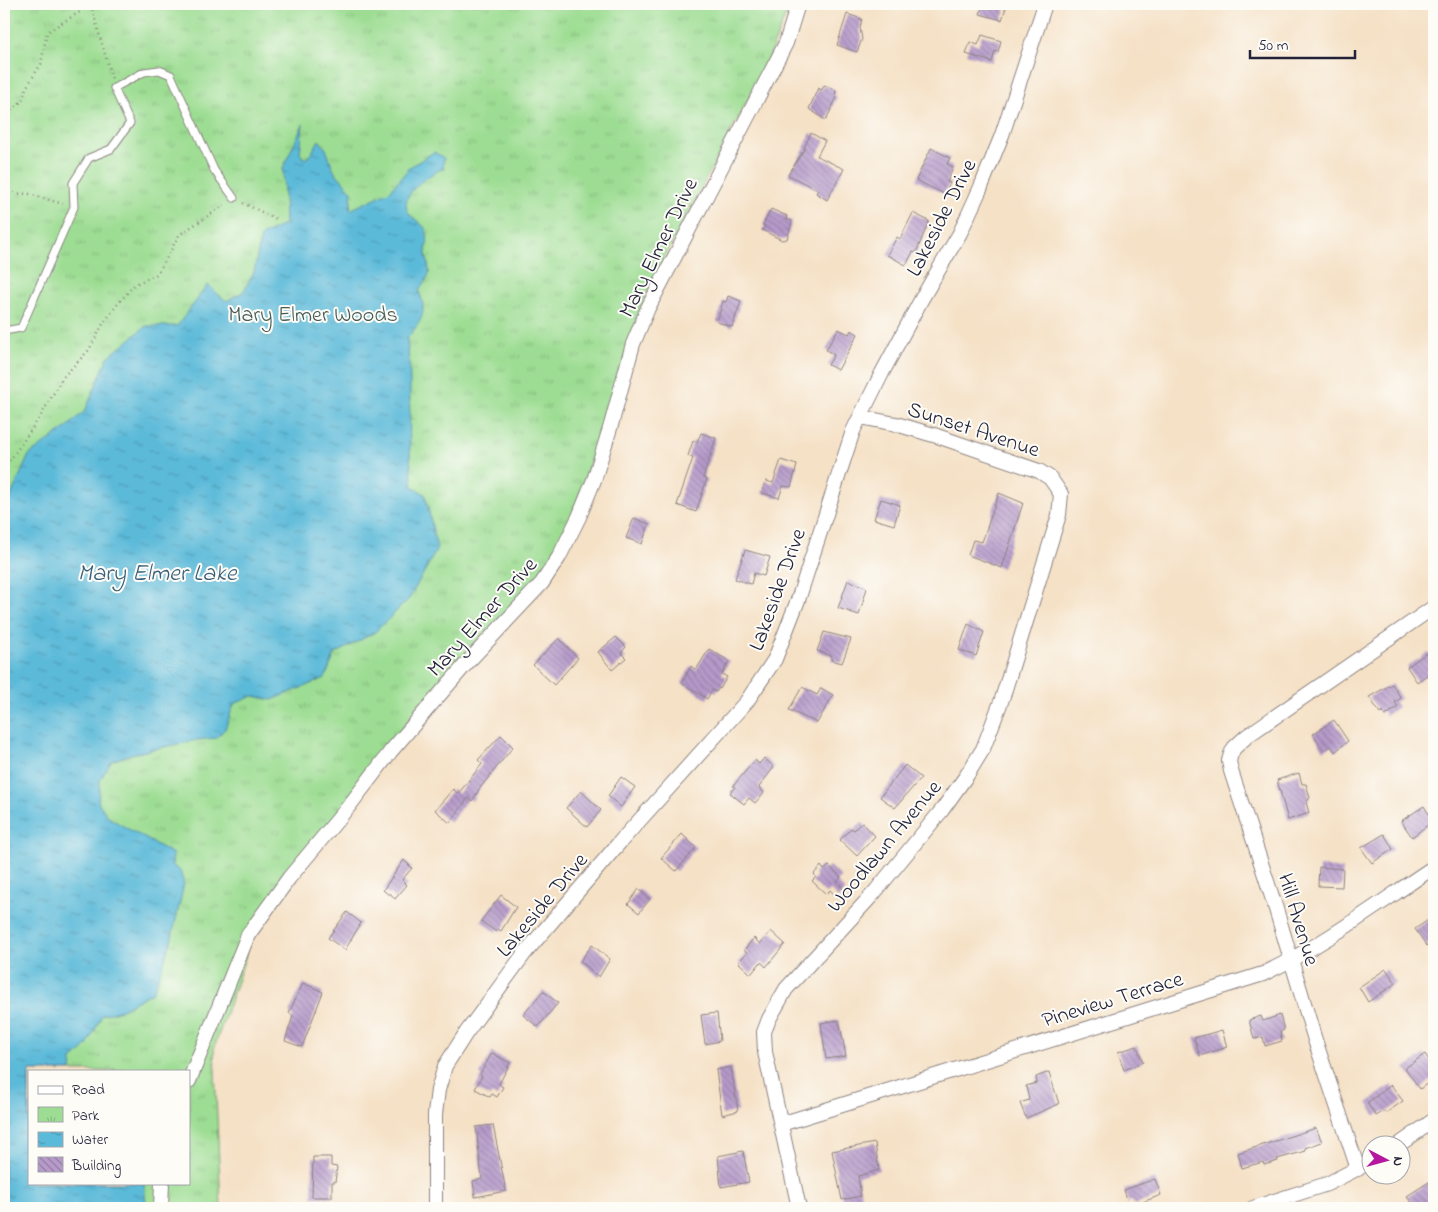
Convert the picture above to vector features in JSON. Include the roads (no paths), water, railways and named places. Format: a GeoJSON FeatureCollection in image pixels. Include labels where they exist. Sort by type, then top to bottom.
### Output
{"type":"FeatureCollection","features":[{"type":"Feature","properties":{"kind":"street","name":"Mary Elmer Drive"},"geometry":{"type":"LineString","coordinates":[[190,1079],[248,935],[289,878],[349,806],[391,751],[466,664],[542,583],[559,557],[580,517],[594,480],[614,416],[633,344],[648,308],[786,43],[798,4]]}},
{"type":"Feature","properties":{"kind":"street","name":"Lakeside Drive"},"geometry":{"type":"LineString","coordinates":[[435,1208],[435,1114],[438,1090],[445,1066],[466,1033],[524,954],[620,842],[747,701],[775,659],[786,634],[853,431],[921,300],[960,233],[981,187],[1002,135],[1045,4]]}},
{"type":"Feature","properties":{"kind":"street","name":"Sunset Avenue"},"geometry":{"type":"LineString","coordinates":[[860,417],[896,424],[937,436],[1039,471],[1055,484],[1061,494],[1061,498]]}},
{"type":"Feature","properties":{"kind":"street","name":"Woodlawn Avenue"},"geometry":{"type":"LineString","coordinates":[[799,1208],[763,1042],[764,1032],[774,1007],[786,990],[874,893],[942,810],[968,775],[983,750],[1002,699],[1056,524],[1061,498]]}},
{"type":"Feature","properties":{"kind":"street","name":"Hill Avenue"},"geometry":{"type":"LineString","coordinates":[[1360,1156],[1315,1040],[1234,784],[1230,761],[1234,748],[1247,736],[1434,606]]}},
{"type":"Feature","properties":{"kind":"street","name":"Pineview Terrace"},"geometry":{"type":"LineString","coordinates":[[781,1124],[1263,974],[1291,961],[1342,930],[1434,867]]}},
{"type":"Feature","properties":{"kind":"street"},"geometry":{"type":"LineString","coordinates":[[1410,1137],[1434,1120]]}},
{"type":"Feature","properties":{"kind":"street"},"geometry":{"type":"LineString","coordinates":[[1254,1208],[1327,1184],[1360,1168]]}},
{"type":"Feature","properties":{"kind":"street"},"geometry":{"type":"LineString","coordinates":[[161,1208],[162,1184]]}},
{"type":"Feature","properties":{"kind":"lane"},"geometry":{"type":"LineString","coordinates":[[4,331],[21,328],[74,207],[73,183],[89,158],[111,149],[130,123],[114,88],[144,72],[159,70],[171,75],[214,170],[234,198]]}},
{"type":"Feature","properties":{"kind":"water","name":"Mary Elmer Lake"},"geometry":{"type":"Polygon","coordinates":[[[303,124],[300,154],[305,159],[310,155],[319,140],[326,149],[334,171],[352,191],[350,210],[390,191],[410,167],[434,152],[444,158],[443,168],[424,180],[411,192],[407,198],[406,205],[408,212],[426,231],[428,238],[426,255],[429,267],[429,274],[419,291],[423,306],[422,317],[407,339],[410,376],[411,474],[413,487],[425,494],[437,549],[409,599],[375,632],[335,654],[325,678],[272,700],[253,696],[234,704],[225,729],[216,738],[197,740],[131,754],[112,761],[100,780],[98,802],[109,818],[173,854],[172,865],[180,871],[184,884],[171,942],[153,992],[118,1011],[102,1015],[87,1046],[72,1060],[71,1070],[28,1070],[28,1184],[144,1184],[148,1208],[4,1208],[4,511],[29,455],[66,428],[85,411],[108,357],[146,326],[177,326],[208,285],[226,301],[243,292],[254,272],[261,236],[285,224],[283,168],[303,124]]]}},
{"type":"Feature","properties":{"kind":"park label","name":"Mary Elmer Woods"},"geometry":{"type":"Point","coordinates":[313,313]}}]}
